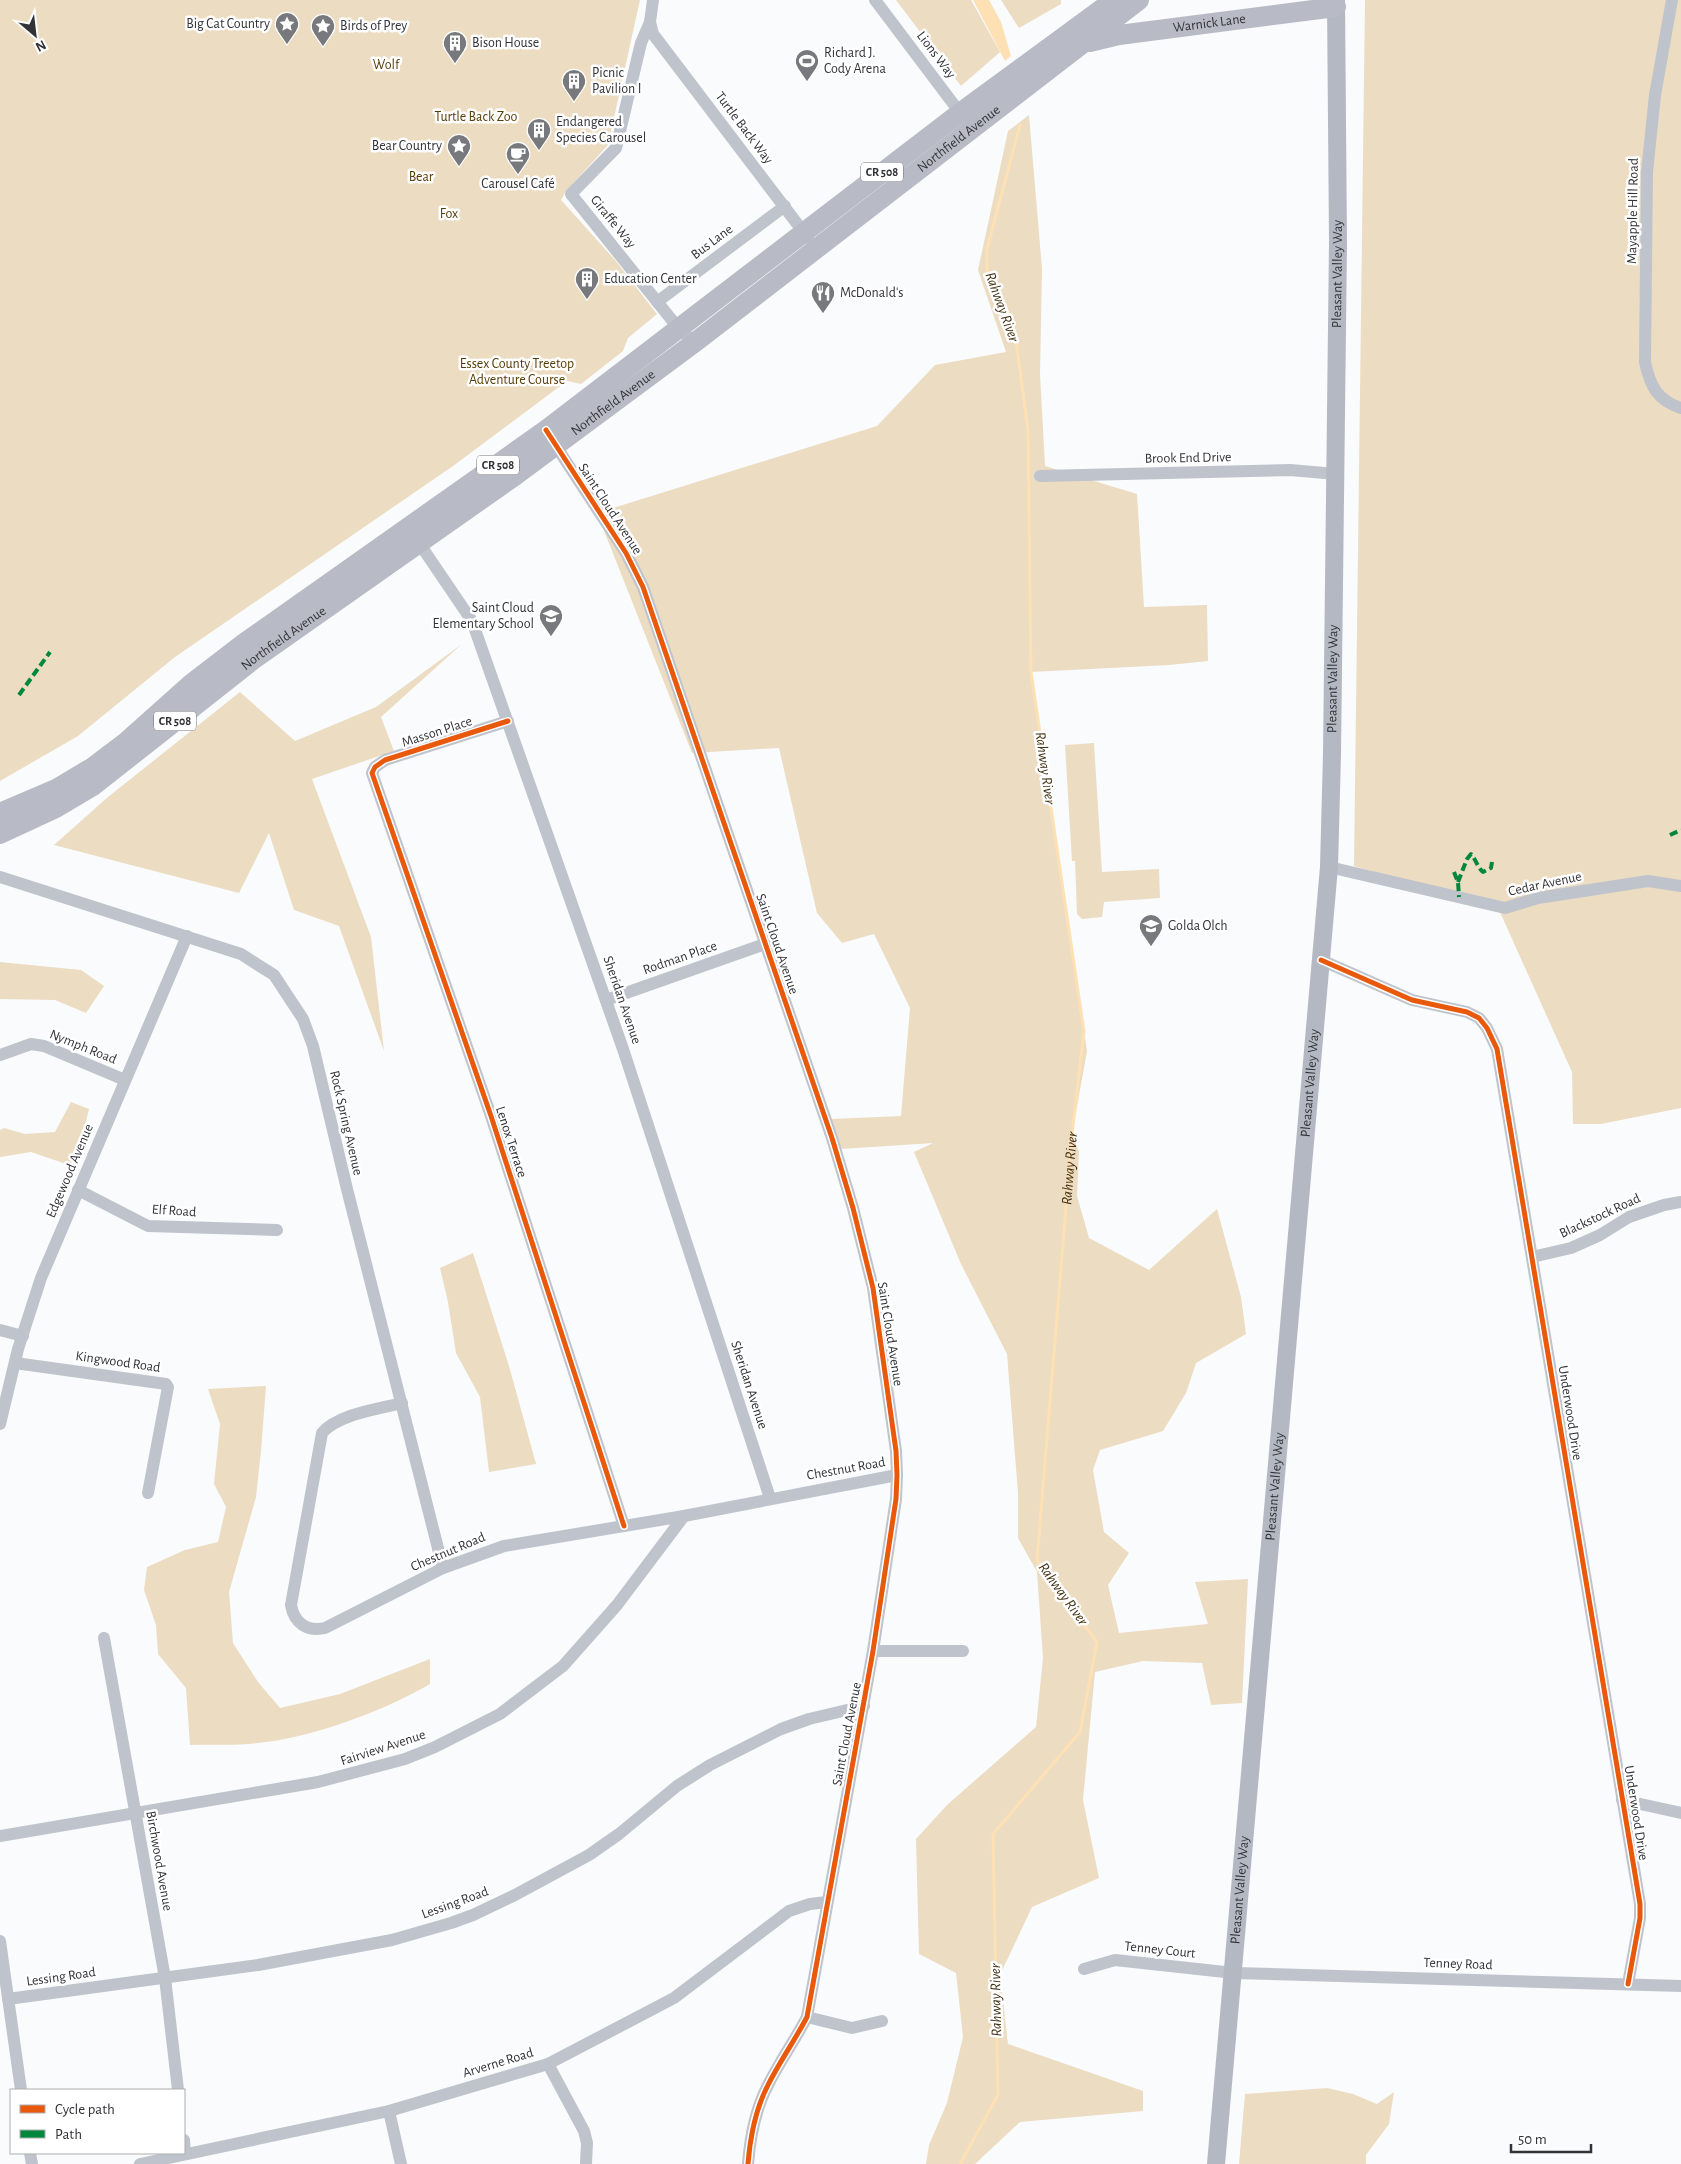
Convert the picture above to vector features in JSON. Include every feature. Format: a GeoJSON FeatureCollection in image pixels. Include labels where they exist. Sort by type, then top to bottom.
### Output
{"type":"FeatureCollection","features":[{"type":"Feature","properties":{"kind":"main road","name":"Northfield Avenue"},"geometry":{"type":"LineString","coordinates":[[550,438],[680,329],[960,113],[1108,11],[1139,0]]}},
{"type":"Feature","properties":{"kind":"main road","name":"Warnick Lane"},"geometry":{"type":"LineString","coordinates":[[1083,43],[1120,35],[1336,4]]}},
{"type":"Feature","properties":{"kind":"main road","name":"Pleasant Valley Way"},"geometry":{"type":"LineString","coordinates":[[1216,2164],[1329,868],[1338,242],[1336,4]]}},
{"type":"Feature","properties":{"kind":"main road","name":"Northfield Avenue"},"geometry":{"type":"LineString","coordinates":[[0,834],[56,808],[93,786],[254,659],[415,536],[550,438],[694,343],[1083,43],[1108,11]]}},
{"type":"Feature","properties":{"kind":"main road","name":"Northfield Avenue"},"geometry":{"type":"LineString","coordinates":[[0,813],[56,789],[93,767],[126,742],[191,684],[332,580],[415,536]]}},
{"type":"Feature","properties":{"kind":"street","name":"Giraffe Way"},"geometry":{"type":"LineString","coordinates":[[653,0],[650,22],[641,43],[616,148],[571,194],[657,302],[694,343]]}},
{"type":"Feature","properties":{"kind":"street","name":"Lions Way"},"geometry":{"type":"LineString","coordinates":[[875,0],[972,129]]}},
{"type":"Feature","properties":{"kind":"street","name":"Mayapple Hill Road"},"geometry":{"type":"LineString","coordinates":[[1672,0],[1655,95],[1647,172],[1645,362],[1648,377],[1661,399],[1681,408]]}},
{"type":"Feature","properties":{"kind":"street","name":"Turtle Back Way"},"geometry":{"type":"LineString","coordinates":[[650,22],[653,34],[785,206],[816,250]]}},
{"type":"Feature","properties":{"kind":"street","name":"Bus Lane"},"geometry":{"type":"LineString","coordinates":[[657,302],[785,206]]}},
{"type":"Feature","properties":{"kind":"street","name":"Saint Cloud Avenue"},"geometry":{"type":"LineString","coordinates":[[550,438],[626,553],[643,587],[832,1138],[858,1226],[873,1288],[896,1451],[896,1499],[873,1651],[807,2016],[768,2086],[753,2132],[748,2164]]}},
{"type":"Feature","properties":{"kind":"street","name":"Brook End Drive"},"geometry":{"type":"LineString","coordinates":[[1040,476],[1290,470],[1336,474]]}},
{"type":"Feature","properties":{"kind":"street","name":"Sheridan Avenue"},"geometry":{"type":"LineString","coordinates":[[415,536],[472,621],[606,1000],[770,1498]]}},
{"type":"Feature","properties":{"kind":"street","name":"Masson Place"},"geometry":{"type":"LineString","coordinates":[[374,768],[385,760],[508,721]]}},
{"type":"Feature","properties":{"kind":"street","name":"Lenox Terrace"},"geometry":{"type":"LineString","coordinates":[[374,768],[372,773],[373,780],[491,1116],[624,1526]]}},
{"type":"Feature","properties":{"kind":"street","name":"Cedar Avenue"},"geometry":{"type":"LineString","coordinates":[[1329,868],[1505,908],[1538,898],[1648,881],[1681,886]]}},
{"type":"Feature","properties":{"kind":"street","name":"Rock Spring Avenue"},"geometry":{"type":"LineString","coordinates":[[0,877],[241,954],[274,975],[304,1019],[313,1046],[346,1185],[443,1568]]}},
{"type":"Feature","properties":{"kind":"street","name":"Edgewood Avenue"},"geometry":{"type":"LineString","coordinates":[[0,1424],[15,1363],[41,1278],[187,936]]}},
{"type":"Feature","properties":{"kind":"street","name":"Rodman Place"},"geometry":{"type":"LineString","coordinates":[[606,1000],[765,944]]}},
{"type":"Feature","properties":{"kind":"street","name":"Underwood Drive"},"geometry":{"type":"LineString","coordinates":[[1321,960],[1412,1000],[1468,1012],[1479,1018],[1487,1028],[1497,1049],[1640,1904],[1640,1918],[1628,1984]]}},
{"type":"Feature","properties":{"kind":"street","name":"Nymph Road"},"geometry":{"type":"LineString","coordinates":[[0,1055],[31,1044],[44,1046],[125,1080]]}},
{"type":"Feature","properties":{"kind":"street","name":"Elf Road"},"geometry":{"type":"LineString","coordinates":[[78,1190],[148,1226],[277,1230]]}},
{"type":"Feature","properties":{"kind":"street","name":"Blackstock Road"},"geometry":{"type":"LineString","coordinates":[[1532,1257],[1571,1248],[1645,1211],[1681,1202]]}},
{"type":"Feature","properties":{"kind":"street"},"geometry":{"type":"LineString","coordinates":[[0,1330],[23,1336]]}},
{"type":"Feature","properties":{"kind":"street","name":"Kingwood Road"},"geometry":{"type":"LineString","coordinates":[[15,1363],[166,1384],[168,1388],[148,1493]]}},
{"type":"Feature","properties":{"kind":"street","name":"Chestnut Road"},"geometry":{"type":"LineString","coordinates":[[402,1403],[338,1420],[328,1426],[322,1433],[292,1597],[292,1613],[302,1625],[317,1630],[325,1628],[443,1568],[504,1546],[684,1516],[896,1475]]}},
{"type":"Feature","properties":{"kind":"street","name":"Fairview Avenue"},"geometry":{"type":"LineString","coordinates":[[0,1836],[274,1791],[360,1772],[405,1759],[435,1747],[500,1714],[563,1666],[618,1605],[684,1516]]}},
{"type":"Feature","properties":{"kind":"street","name":"Birchwood Avenue"},"geometry":{"type":"LineString","coordinates":[[104,1638],[165,1978],[178,2089]]}},
{"type":"Feature","properties":{"kind":"street"},"geometry":{"type":"LineString","coordinates":[[873,1651],[963,1651]]}},
{"type":"Feature","properties":{"kind":"street","name":"Lessing Road"},"geometry":{"type":"LineString","coordinates":[[6,2002],[258,1965],[392,1940],[473,1915],[516,1895],[589,1855],[619,1834],[677,1786],[710,1765],[781,1729],[809,1719],[864,1706]]}},
{"type":"Feature","properties":{"kind":"street"},"geometry":{"type":"LineString","coordinates":[[1622,1800],[1681,1813]]}},
{"type":"Feature","properties":{"kind":"street","name":"Arverne Road"},"geometry":{"type":"LineString","coordinates":[[185,2153],[389,2111],[548,2064],[674,1998],[789,1911],[810,1904],[827,1902]]}},
{"type":"Feature","properties":{"kind":"street"},"geometry":{"type":"LineString","coordinates":[[0,1941],[6,2002],[21,2089]]}},
{"type":"Feature","properties":{"kind":"street","name":"Tenney Court"},"geometry":{"type":"LineString","coordinates":[[1084,1969],[1115,1960],[1234,1972]]}},
{"type":"Feature","properties":{"kind":"street","name":"Tenney Road"},"geometry":{"type":"LineString","coordinates":[[1234,1972],[1681,1986]]}},
{"type":"Feature","properties":{"kind":"street"},"geometry":{"type":"LineString","coordinates":[[807,2016],[852,2028],[882,2021]]}},
{"type":"Feature","properties":{"kind":"street"},"geometry":{"type":"LineString","coordinates":[[548,2064],[584,2131],[587,2143],[586,2164]]}},
{"type":"Feature","properties":{"kind":"street"},"geometry":{"type":"LineString","coordinates":[[389,2111],[402,2164]]}},
{"type":"Feature","properties":{"kind":"street","name":"Arverne Road"},"geometry":{"type":"LineString","coordinates":[[140,2164],[181,2154]]}},
{"type":"Feature","properties":{"kind":"green space"},"geometry":{"type":"Polygon","coordinates":[[[0,0],[640,0],[608,145],[566,191],[561,200],[615,260],[657,314],[628,338],[623,351],[581,384],[567,381],[453,466],[175,657],[78,736],[0,781],[0,0]]]}},
{"type":"Feature","properties":{"kind":"green space"},"geometry":{"type":"Polygon","coordinates":[[[896,0],[971,0],[1000,52],[961,86],[896,0]]]}},
{"type":"Feature","properties":{"kind":"green space"},"geometry":{"type":"Polygon","coordinates":[[[1001,0],[1061,0],[1061,4],[1019,28],[1001,0]]]}},
{"type":"Feature","properties":{"kind":"green space"},"geometry":{"type":"Polygon","coordinates":[[[1365,0],[1681,0],[1681,1108],[1601,1124],[1573,1124],[1572,1072],[1499,910],[1354,866],[1365,0]]]}},
{"type":"Feature","properties":{"kind":"green space"},"geometry":{"type":"Polygon","coordinates":[[[1029,115],[1042,269],[1040,374],[1045,466],[1137,494],[1144,607],[1207,605],[1208,661],[1169,665],[1031,672],[1087,1051],[1072,1134],[1079,1152],[1077,1196],[1089,1238],[1149,1270],[1217,1209],[1241,1297],[1246,1334],[1196,1363],[1186,1393],[1163,1431],[1100,1450],[1093,1470],[1104,1532],[1129,1553],[1108,1585],[1119,1633],[1208,1624],[1195,1582],[1248,1579],[1242,1703],[1211,1705],[1202,1663],[1143,1661],[1095,1672],[1083,1800],[1099,1878],[1032,1907],[1000,1975],[1008,2044],[1143,2091],[1143,2111],[1020,2122],[975,2164],[926,2164],[929,2145],[947,2103],[963,2037],[956,1973],[919,1954],[916,1839],[947,1805],[1036,1727],[1043,1658],[1037,1572],[1018,1538],[1018,1493],[1007,1354],[961,1264],[914,1152],[933,1143],[841,1149],[831,1119],[901,1116],[910,1008],[874,934],[842,943],[817,913],[779,748],[692,753],[597,513],[877,426],[935,365],[1006,352],[978,270],[1008,131],[1029,115]]]}},
{"type":"Feature","properties":{"kind":"green space"},"geometry":{"type":"Polygon","coordinates":[[[462,644],[381,717],[394,751],[312,779],[371,937],[384,1051],[339,926],[294,910],[269,833],[239,893],[54,845],[108,797],[240,692],[295,741],[376,707],[462,644]]]}},
{"type":"Feature","properties":{"kind":"green space"},"geometry":{"type":"Polygon","coordinates":[[[1094,743],[1102,872],[1159,869],[1160,898],[1104,902],[1102,917],[1082,919],[1077,914],[1075,861],[1072,861],[1065,745],[1094,743]]]}},
{"type":"Feature","properties":{"kind":"green space"},"geometry":{"type":"Polygon","coordinates":[[[0,962],[81,970],[104,986],[86,1013],[55,1000],[0,999],[0,962]]]}},
{"type":"Feature","properties":{"kind":"green space"},"geometry":{"type":"Polygon","coordinates":[[[71,1102],[89,1109],[75,1167],[31,1152],[0,1157],[0,1130],[4,1128],[25,1134],[55,1132],[71,1102]]]}},
{"type":"Feature","properties":{"kind":"green space"},"geometry":{"type":"Polygon","coordinates":[[[473,1253],[509,1366],[536,1464],[489,1472],[480,1397],[456,1353],[448,1302],[440,1268],[473,1253]]]}},
{"type":"Feature","properties":{"kind":"green space"},"geometry":{"type":"Polygon","coordinates":[[[266,1386],[256,1497],[229,1592],[233,1643],[258,1682],[280,1708],[340,1694],[430,1659],[430,1684],[391,1704],[347,1722],[301,1735],[250,1744],[190,1745],[186,1688],[158,1654],[156,1625],[144,1590],[147,1567],[185,1550],[218,1542],[226,1507],[214,1484],[220,1424],[208,1389],[266,1386]]]}},
{"type":"Feature","properties":{"kind":"green space"},"geometry":{"type":"Polygon","coordinates":[[[1327,2088],[1353,2094],[1377,2104],[1394,2092],[1389,2124],[1366,2155],[1366,2164],[1239,2164],[1245,2094],[1327,2088]]]}},
{"type":"Feature","properties":{"kind":"shaded area"},"geometry":{"type":"Polygon","coordinates":[[[973,0],[989,0],[1001,22],[1011,56],[1005,61],[973,0]]]}},
{"type":"Feature","properties":{"kind":"waterway","name":"Rahway River"},"geometry":{"type":"LineString","coordinates":[[960,2164],[998,2095],[993,1834],[1080,1732],[1097,1642],[1037,1560],[1072,1134],[1084,1032],[1031,672],[1028,430],[1016,341],[987,270],[987,249],[1020,125]]}},
{"type":"Feature","properties":{"kind":"marked path"},"geometry":{"type":"LineString","coordinates":[[19,695],[50,652]]}},
{"type":"Feature","properties":{"kind":"marked path"},"geometry":{"type":"LineString","coordinates":[[1670,835],[1681,830]]}},
{"type":"Feature","properties":{"kind":"marked path"},"geometry":{"type":"LineString","coordinates":[[1458,882],[1467,859],[1471,854],[1483,872],[1491,868],[1492,862]]}},
{"type":"Feature","properties":{"kind":"marked path"},"geometry":{"type":"LineString","coordinates":[[1454,872],[1458,882],[1459,897]]}},
{"type":"Feature","properties":{"kind":"cycle path"},"geometry":{"type":"LineString","coordinates":[[546,430],[626,553],[643,587],[832,1138],[853,1208],[873,1288],[896,1451],[896,1499],[873,1651],[807,2017],[777,2067],[760,2103],[754,2123],[748,2164]]}},
{"type":"Feature","properties":{"kind":"cycle path"},"geometry":{"type":"LineString","coordinates":[[508,721],[385,760],[375,767],[372,773],[491,1116],[624,1526]]}},
{"type":"Feature","properties":{"kind":"cycle path"},"geometry":{"type":"LineString","coordinates":[[1321,960],[1412,1000],[1467,1012],[1479,1018],[1487,1028],[1497,1049],[1640,1904],[1640,1918],[1628,1984]]}},
{"type":"Feature","properties":{"kind":"place","name":"Big Cat Country"},"geometry":{"type":"Point","coordinates":[287,45]}},
{"type":"Feature","properties":{"kind":"place","name":"Birds of Prey"},"geometry":{"type":"Point","coordinates":[323,47]}},
{"type":"Feature","properties":{"kind":"place","name":"Bison House"},"geometry":{"type":"Point","coordinates":[455,64]}},
{"type":"Feature","properties":{"kind":"place","name":"Richard J. Cody Arena"},"geometry":{"type":"Point","coordinates":[807,82]}},
{"type":"Feature","properties":{"kind":"place","name":"Picnic Pavilion I"},"geometry":{"type":"Point","coordinates":[574,102]}},
{"type":"Feature","properties":{"kind":"place","name":"Endangered Species Carousel"},"geometry":{"type":"Point","coordinates":[539,151]}},
{"type":"Feature","properties":{"kind":"place","name":"Bear Country"},"geometry":{"type":"Point","coordinates":[459,167]}},
{"type":"Feature","properties":{"kind":"place","name":"Carousel Café"},"geometry":{"type":"Point","coordinates":[518,175]}},
{"type":"Feature","properties":{"kind":"place","name":"Education Center"},"geometry":{"type":"Point","coordinates":[587,300]}},
{"type":"Feature","properties":{"kind":"place","name":"McDonald's"},"geometry":{"type":"Point","coordinates":[823,314]}},
{"type":"Feature","properties":{"kind":"place","name":"Saint Cloud Elementary School"},"geometry":{"type":"Point","coordinates":[551,637]}},
{"type":"Feature","properties":{"kind":"place","name":"Golda Olch"},"geometry":{"type":"Point","coordinates":[1151,947]}},
{"type":"Feature","properties":{"kind":"park label","name":"Wolf"},"geometry":{"type":"Point","coordinates":[386,65]}},
{"type":"Feature","properties":{"kind":"park label","name":"Turtle Back Zoo"},"geometry":{"type":"Point","coordinates":[476,117]}},
{"type":"Feature","properties":{"kind":"park label","name":"Bear"},"geometry":{"type":"Point","coordinates":[421,177]}},
{"type":"Feature","properties":{"kind":"park label","name":"Fox"},"geometry":{"type":"Point","coordinates":[449,214]}},
{"type":"Feature","properties":{"kind":"park label","name":"Essex County Treetop Adventure Course"},"geometry":{"type":"Point","coordinates":[517,372]}}]}
